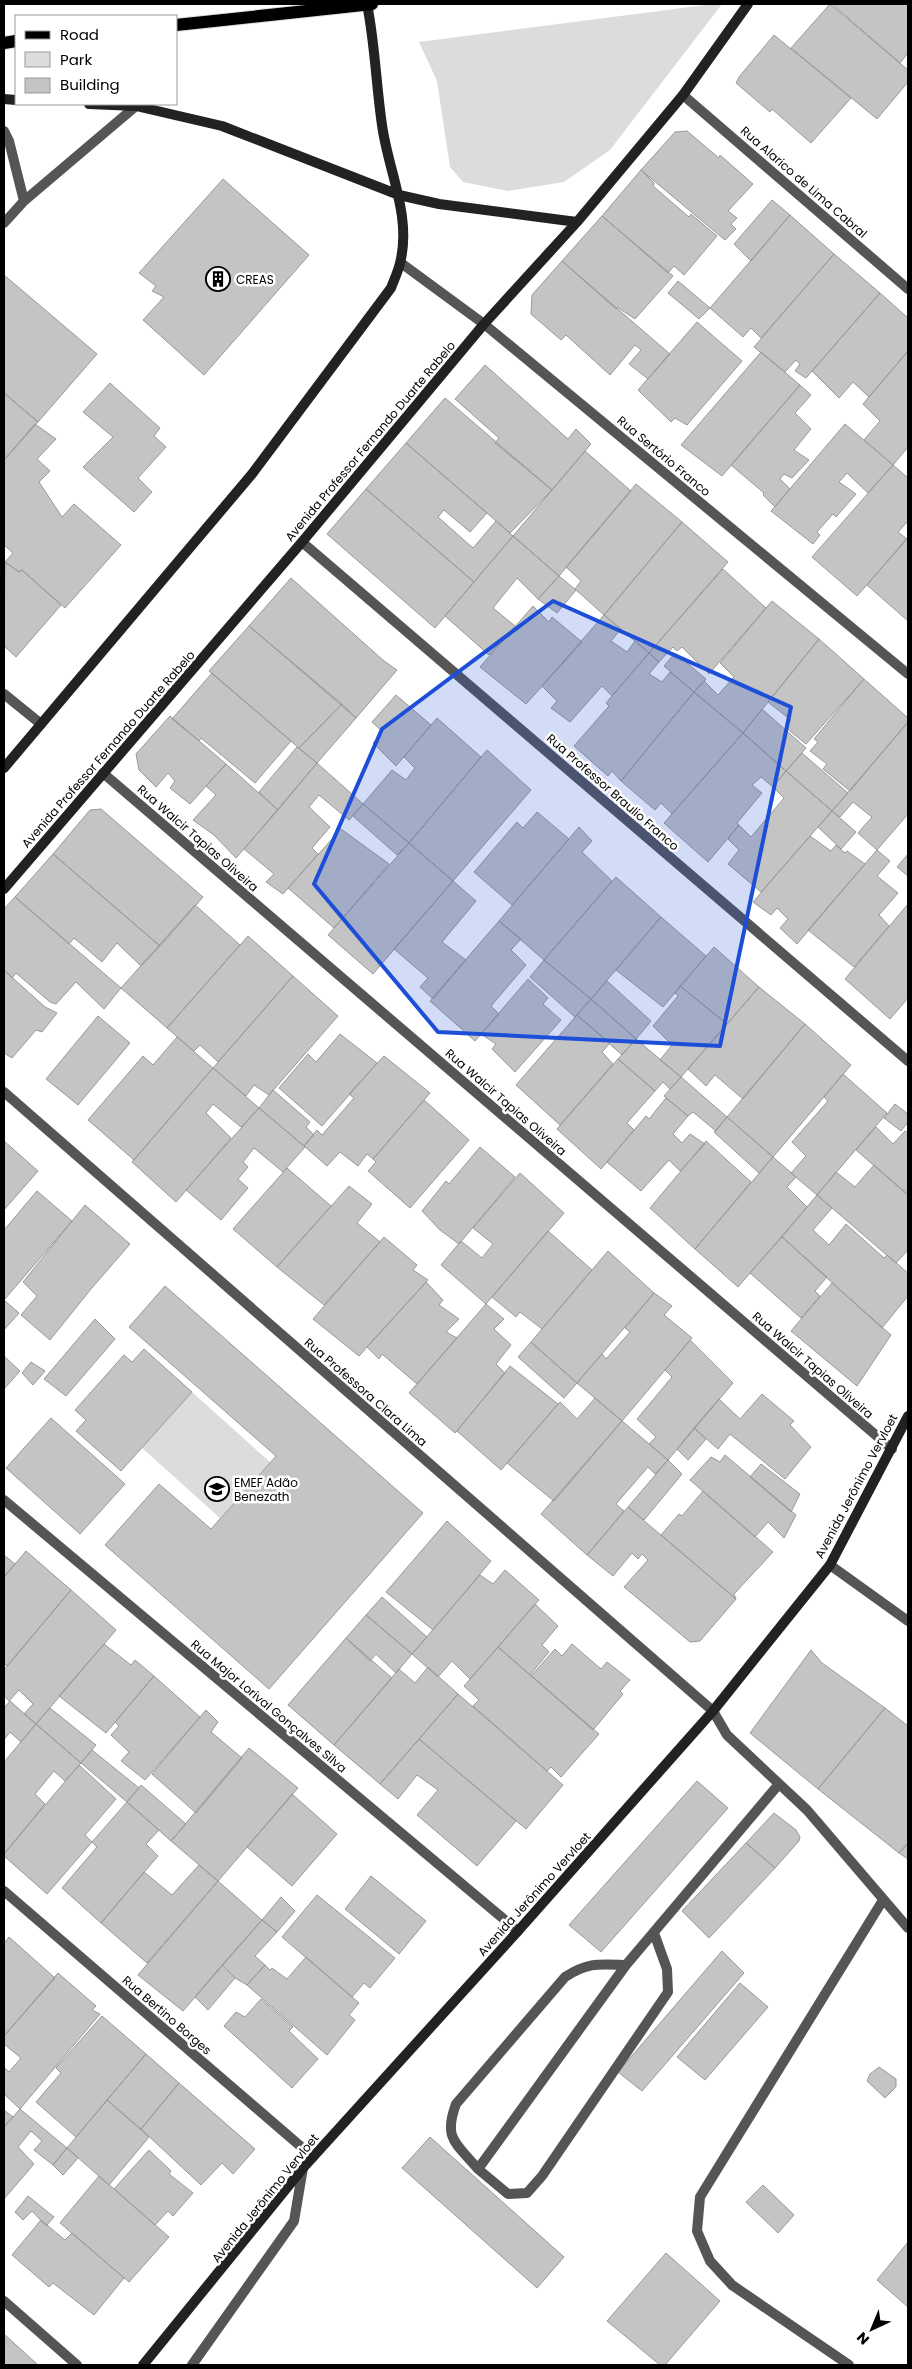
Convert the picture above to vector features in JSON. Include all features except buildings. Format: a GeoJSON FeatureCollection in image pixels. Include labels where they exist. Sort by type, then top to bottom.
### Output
{"type":"FeatureCollection","features":[{"type":"Feature","properties":{"kind":"main road"},"geometry":{"type":"LineString","coordinates":[[178,25],[372,4]]}},
{"type":"Feature","properties":{"kind":"street"},"geometry":{"type":"LineString","coordinates":[[4,768],[252,474],[391,288],[400,262],[402,230],[399,195],[384,140],[376,82],[374,36],[367,4]]}},
{"type":"Feature","properties":{"kind":"street","name":"Avenida Professor Fernando Duarte Rabelo"},"geometry":{"type":"LineString","coordinates":[[4,889],[302,542],[484,324],[577,222],[683,95],[748,4]]}},
{"type":"Feature","properties":{"kind":"street","name":"Rua Alarico de Lima Cabral"},"geometry":{"type":"LineString","coordinates":[[683,95],[908,289]]}},
{"type":"Feature","properties":{"kind":"street"},"geometry":{"type":"LineString","coordinates":[[112,105],[136,106],[222,126],[399,195],[439,204],[577,222]]}},
{"type":"Feature","properties":{"kind":"street"},"geometry":{"type":"LineString","coordinates":[[4,223],[24,201],[136,106]]}},
{"type":"Feature","properties":{"kind":"street"},"geometry":{"type":"LineString","coordinates":[[4,131],[16,164],[24,201]]}},
{"type":"Feature","properties":{"kind":"street","name":"Rua Sertório Franco"},"geometry":{"type":"LineString","coordinates":[[400,262],[484,324],[908,674]]}},
{"type":"Feature","properties":{"kind":"street","name":"Rua Professor Braulio Franco"},"geometry":{"type":"LineString","coordinates":[[302,542],[908,1061]]}},
{"type":"Feature","properties":{"kind":"street"},"geometry":{"type":"LineString","coordinates":[[4,694],[41,724]]}},
{"type":"Feature","properties":{"kind":"street","name":"Rua Walcir Tapias Oliveira"},"geometry":{"type":"LineString","coordinates":[[103,773],[892,1449]]}},
{"type":"Feature","properties":{"kind":"street","name":"Rua Professora Clara Lima"},"geometry":{"type":"LineString","coordinates":[[4,1092],[713,1711],[727,1735],[807,1810],[908,1928]]}},
{"type":"Feature","properties":{"kind":"street","name":"Avenida Jerônimo Vervloet"},"geometry":{"type":"LineString","coordinates":[[143,2365],[303,2168],[518,1931],[713,1711],[830,1565],[908,1416]]}},
{"type":"Feature","properties":{"kind":"street","name":"Rua Major Lorival Gonçalves Silva"},"geometry":{"type":"LineString","coordinates":[[4,1500],[518,1931]]}},
{"type":"Feature","properties":{"kind":"street"},"geometry":{"type":"LineString","coordinates":[[830,1565],[908,1621]]}},
{"type":"Feature","properties":{"kind":"street"},"geometry":{"type":"LineString","coordinates":[[478,2169],[626,1965],[779,1784]]}},
{"type":"Feature","properties":{"kind":"street","name":"Rua Bertino Borges"},"geometry":{"type":"LineString","coordinates":[[4,1891],[313,2157]]}},
{"type":"Feature","properties":{"kind":"street"},"geometry":{"type":"LineString","coordinates":[[849,2365],[732,2285],[710,2261],[698,2231],[700,2197],[883,1900]]}},
{"type":"Feature","properties":{"kind":"street"},"geometry":{"type":"LineString","coordinates":[[626,1965],[592,1963],[578,1968],[564,1977],[456,2104],[451,2119],[450,2136],[478,2169],[508,2194],[527,2193],[542,2176],[668,1992],[667,1969],[654,1933]]}},
{"type":"Feature","properties":{"kind":"street"},"geometry":{"type":"LineString","coordinates":[[192,2365],[294,2221],[303,2168]]}},
{"type":"Feature","properties":{"kind":"street"},"geometry":{"type":"LineString","coordinates":[[4,2301],[77,2365]]}},
{"type":"Feature","properties":{"kind":"highlighted area"},"geometry":{"type":"Polygon","coordinates":[[[553,601],[791,707],[749,899],[720,1046],[438,1032],[314,884],[382,729],[553,601]]]}},
{"type":"Feature","properties":{"kind":"green space"},"geometry":{"type":"Polygon","coordinates":[[[722,4],[610,150],[564,182],[508,191],[463,182],[450,167],[437,81],[419,42],[722,4]]]}},
{"type":"Feature","properties":{"kind":"green space"},"geometry":{"type":"Polygon","coordinates":[[[192,1392],[270,1462],[220,1518],[142,1448],[192,1392]]]}},
{"type":"Feature","properties":{"kind":"place","name":"CREAS"},"geometry":{"type":"Point","coordinates":[218,279]}},
{"type":"Feature","properties":{"kind":"place","name":"EMEF Adão Benezath"},"geometry":{"type":"Point","coordinates":[217,1489]}}]}
